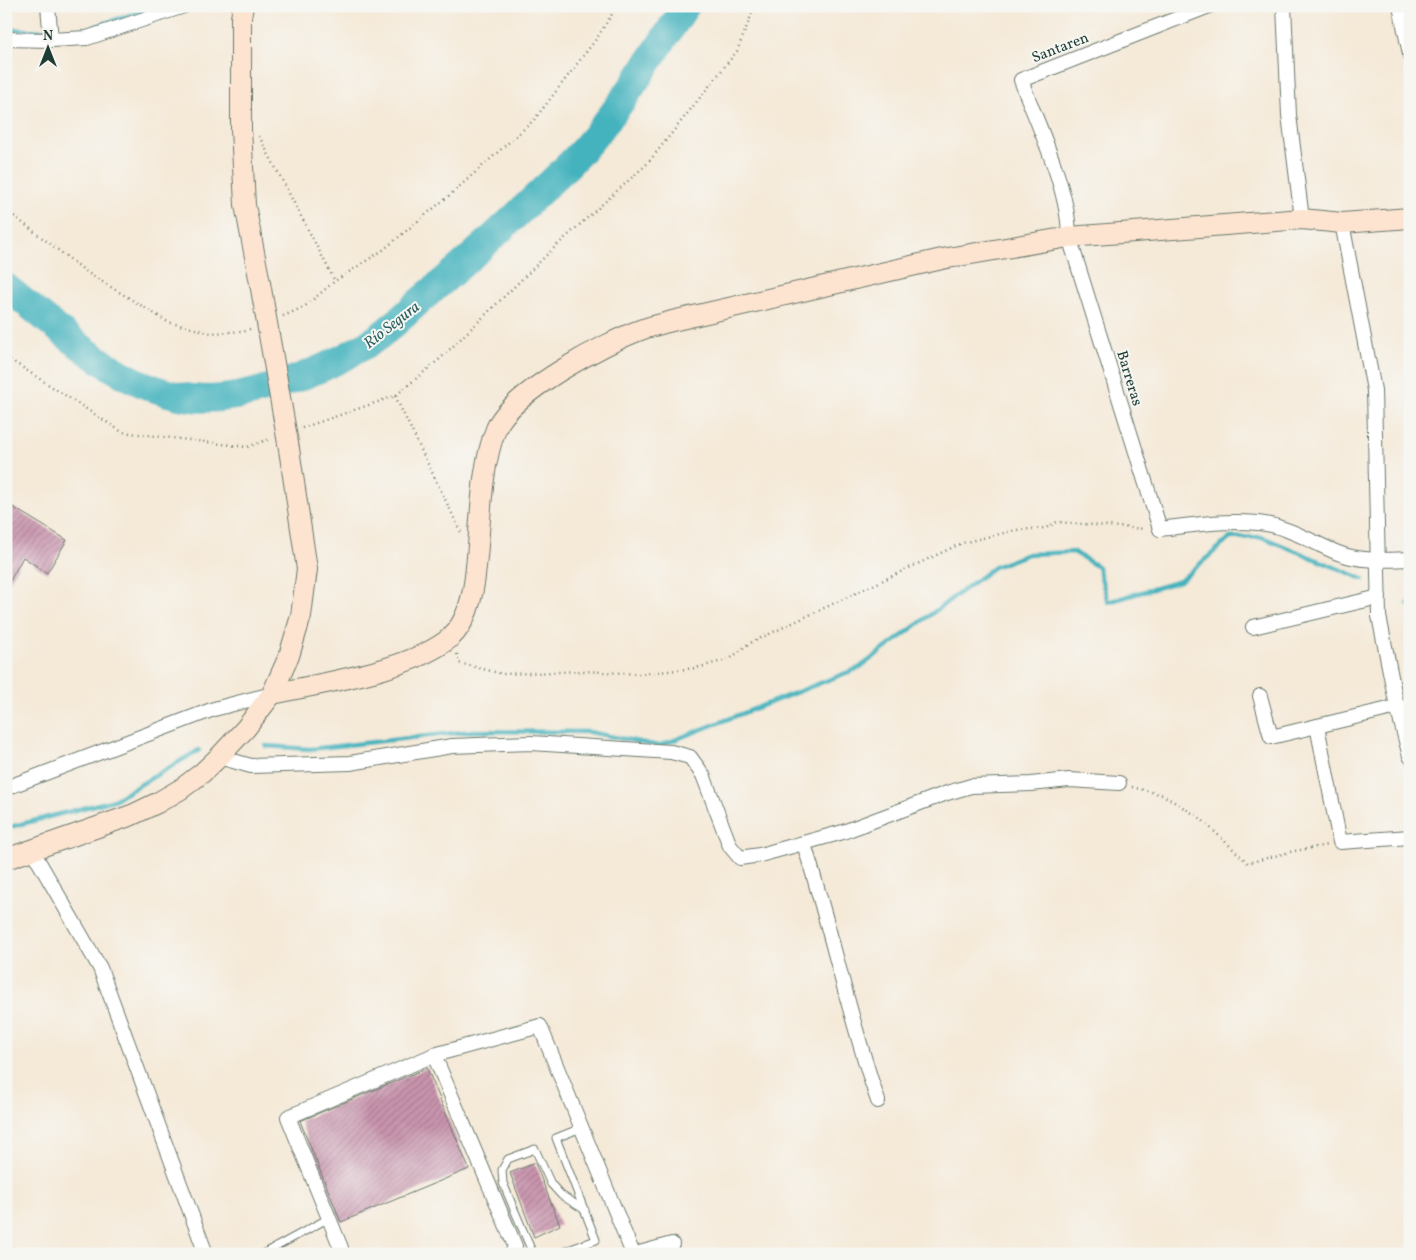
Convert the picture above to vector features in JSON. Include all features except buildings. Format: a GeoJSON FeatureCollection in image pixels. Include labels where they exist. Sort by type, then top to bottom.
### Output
{"type":"FeatureCollection","features":[{"type":"Feature","properties":{"kind":"main road"},"geometry":{"type":"LineString","coordinates":[[6,859],[106,825],[157,803],[181,789],[202,773],[220,757],[246,728],[272,694],[289,656],[301,616],[307,569],[282,443],[260,283],[245,205],[241,122],[241,18],[243,6]]}},
{"type":"Feature","properties":{"kind":"main road"},"geometry":{"type":"LineString","coordinates":[[272,694],[365,674],[410,660],[434,649],[452,636],[464,620],[472,596],[485,476],[490,445],[496,427],[506,412],[520,398],[583,357],[614,341],[643,329],[672,321],[942,259],[1069,237],[1302,218],[1342,222],[1410,218]]}},
{"type":"Feature","properties":{"kind":"street"},"geometry":{"type":"LineString","coordinates":[[48,6],[51,40]]}},
{"type":"Feature","properties":{"kind":"street"},"geometry":{"type":"LineString","coordinates":[[6,39],[51,40],[87,38],[184,6]]}},
{"type":"Feature","properties":{"kind":"street","name":"Santaren"},"geometry":{"type":"LineString","coordinates":[[1069,237],[1069,220],[1053,162],[1021,80],[1209,6]]}},
{"type":"Feature","properties":{"kind":"street"},"geometry":{"type":"LineString","coordinates":[[1284,6],[1289,115],[1302,218]]}},
{"type":"Feature","properties":{"kind":"street"},"geometry":{"type":"LineString","coordinates":[[1400,6],[1410,54]]}},
{"type":"Feature","properties":{"kind":"street"},"geometry":{"type":"LineString","coordinates":[[1342,222],[1374,390],[1379,616],[1403,708],[1410,756]]}},
{"type":"Feature","properties":{"kind":"street","name":"Barreras"},"geometry":{"type":"LineString","coordinates":[[1069,237],[1160,529]]}},
{"type":"Feature","properties":{"kind":"street"},"geometry":{"type":"LineString","coordinates":[[1160,529],[1232,523],[1271,525],[1340,554],[1378,561],[1410,559]]}},
{"type":"Feature","properties":{"kind":"street"},"geometry":{"type":"LineString","coordinates":[[1253,627],[1379,597]]}},
{"type":"Feature","properties":{"kind":"street"},"geometry":{"type":"LineString","coordinates":[[6,788],[214,709],[272,694]]}},
{"type":"Feature","properties":{"kind":"street"},"geometry":{"type":"LineString","coordinates":[[1260,696],[1270,737],[1403,708]]}},
{"type":"Feature","properties":{"kind":"street"},"geometry":{"type":"LineString","coordinates":[[1317,726],[1340,842],[1410,836]]}},
{"type":"Feature","properties":{"kind":"street"},"geometry":{"type":"LineString","coordinates":[[220,757],[251,766],[350,762],[452,746],[531,743],[671,752],[690,756],[703,776],[730,846],[740,858],[804,844],[971,786],[1031,784],[1069,780],[1119,783]]}},
{"type":"Feature","properties":{"kind":"street"},"geometry":{"type":"LineString","coordinates":[[804,844],[822,901],[856,1032],[878,1102]]}},
{"type":"Feature","properties":{"kind":"street"},"geometry":{"type":"LineString","coordinates":[[32,850],[100,968],[206,1254]]}},
{"type":"Feature","properties":{"kind":"street"},"geometry":{"type":"LineString","coordinates":[[339,1254],[341,1248],[288,1117],[434,1055],[540,1026],[634,1254],[672,1244]]}},
{"type":"Feature","properties":{"kind":"street"},"geometry":{"type":"LineString","coordinates":[[434,1055],[515,1246],[512,1254]]}},
{"type":"Feature","properties":{"kind":"lane"},"geometry":{"type":"LineString","coordinates":[[557,1254],[596,1240],[556,1138],[581,1128]]}},
{"type":"Feature","properties":{"kind":"lane"},"geometry":{"type":"LineString","coordinates":[[533,1254],[502,1183],[502,1170],[508,1159],[535,1149],[551,1184],[561,1195],[585,1210]]}},
{"type":"Feature","properties":{"kind":"lane"},"geometry":{"type":"LineString","coordinates":[[263,1254],[329,1218]]}},
{"type":"Feature","properties":{"kind":"lane"},"geometry":{"type":"LineString","coordinates":[[584,1244],[589,1254]]}},
{"type":"Feature","properties":{"kind":"path"},"geometry":{"type":"LineString","coordinates":[[278,317],[304,307],[335,282],[383,250],[451,194],[534,120],[597,38],[617,6]]}},
{"type":"Feature","properties":{"kind":"path"},"geometry":{"type":"LineString","coordinates":[[302,428],[394,396],[441,358],[555,247],[648,163],[737,51],[755,6]]}},
{"type":"Feature","properties":{"kind":"path"},"geometry":{"type":"LineString","coordinates":[[241,122],[255,129],[335,282]]}},
{"type":"Feature","properties":{"kind":"path"},"geometry":{"type":"LineString","coordinates":[[6,210],[88,273],[168,322],[211,334],[245,331],[253,327]]}},
{"type":"Feature","properties":{"kind":"path"},"geometry":{"type":"LineString","coordinates":[[6,357],[122,432],[247,447],[282,443]]}},
{"type":"Feature","properties":{"kind":"path"},"geometry":{"type":"LineString","coordinates":[[394,396],[460,530],[478,554]]}},
{"type":"Feature","properties":{"kind":"path"},"geometry":{"type":"LineString","coordinates":[[452,636],[459,663],[503,674],[583,671],[640,674],[696,668],[730,659],[748,644],[962,543],[1016,530],[1046,528],[1057,522],[1160,529]]}},
{"type":"Feature","properties":{"kind":"path"},"geometry":{"type":"LineString","coordinates":[[1119,783],[1163,795],[1200,818],[1248,863],[1340,842]]}},
{"type":"Feature","properties":{"kind":"waterway"},"geometry":{"type":"LineString","coordinates":[[6,29],[76,33],[157,6]]}},
{"type":"Feature","properties":{"kind":"waterway","name":"Río Segura"},"geometry":{"type":"LineString","coordinates":[[6,287],[87,352],[131,379],[154,389],[179,396],[201,399],[226,397],[251,393],[303,376],[350,354],[369,343],[397,322],[480,249],[556,177],[608,120],[686,6]]}},
{"type":"Feature","properties":{"kind":"waterway"},"geometry":{"type":"LineString","coordinates":[[266,746],[310,749],[473,731],[589,732],[659,746],[859,668],[994,567],[1028,554],[1074,552],[1098,567],[1108,602],[1180,581],[1230,538],[1262,537],[1363,579]]}},
{"type":"Feature","properties":{"kind":"waterway"},"geometry":{"type":"LineString","coordinates":[[6,828],[114,800],[199,750]]}}]}
